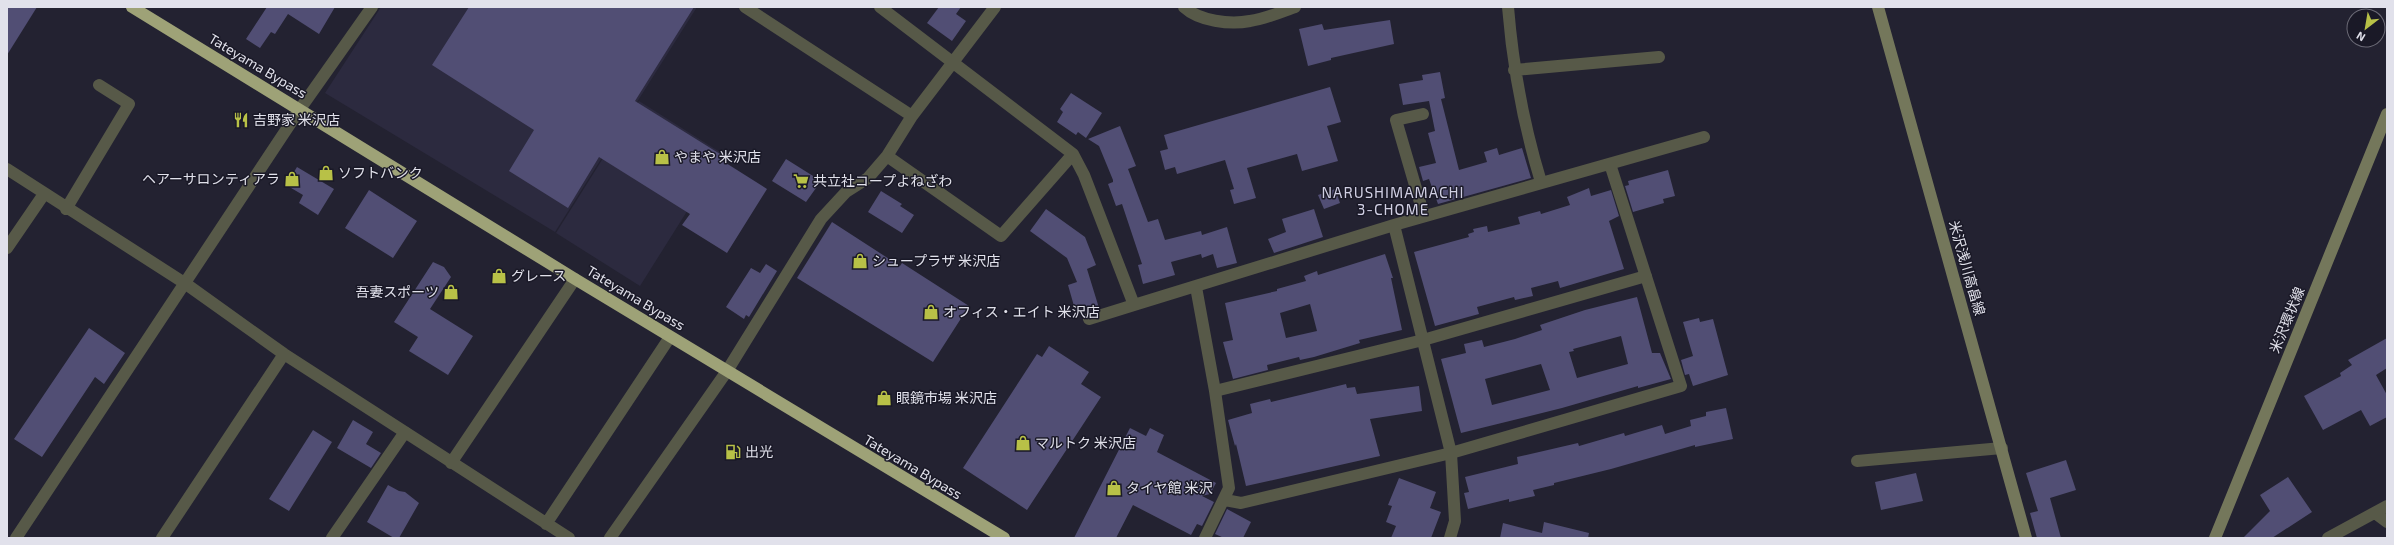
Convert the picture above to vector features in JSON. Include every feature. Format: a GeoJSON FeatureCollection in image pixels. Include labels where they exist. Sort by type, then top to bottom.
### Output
{"type":"FeatureCollection","features":[{"type":"Feature","properties":{"kind":"highway","name":"Tateyama Bypass"},"geometry":{"type":"LineString","coordinates":[[132,7],[670,337],[1004,538]]}},
{"type":"Feature","properties":{"kind":"main road","name":"米沢浅川高畠線"},"geometry":{"type":"LineString","coordinates":[[1878,7],[2026,538]]}},
{"type":"Feature","properties":{"kind":"main road","name":"米沢環状線"},"geometry":{"type":"LineString","coordinates":[[2214,538],[2387,114]]}},
{"type":"Feature","properties":{"kind":"street"},"geometry":{"type":"LineString","coordinates":[[16,538],[186,284],[300,109],[372,7]]}},
{"type":"Feature","properties":{"kind":"street"},"geometry":{"type":"LineString","coordinates":[[745,7],[912,116]]}},
{"type":"Feature","properties":{"kind":"street"},"geometry":{"type":"LineString","coordinates":[[880,7],[1073,154],[1084,175],[1134,305]]}},
{"type":"Feature","properties":{"kind":"street"},"geometry":{"type":"LineString","coordinates":[[610,538],[727,371],[821,219],[846,192],[868,178],[887,156],[912,116],[995,7]]}},
{"type":"Feature","properties":{"kind":"street"},"geometry":{"type":"LineString","coordinates":[[1184,7],[1192,14],[1223,22],[1250,22],[1295,7]]}},
{"type":"Feature","properties":{"kind":"street"},"geometry":{"type":"LineString","coordinates":[[1508,7],[1514,70],[1528,139],[1541,182]]}},
{"type":"Feature","properties":{"kind":"street"},"geometry":{"type":"LineString","coordinates":[[1514,70],[1659,57]]}},
{"type":"Feature","properties":{"kind":"street"},"geometry":{"type":"LineString","coordinates":[[66,209],[129,104],[99,86]]}},
{"type":"Feature","properties":{"kind":"street"},"geometry":{"type":"LineString","coordinates":[[1423,114],[1396,120],[1424,216]]}},
{"type":"Feature","properties":{"kind":"street"},"geometry":{"type":"LineString","coordinates":[[1089,319],[1424,216],[1704,137]]}},
{"type":"Feature","properties":{"kind":"street"},"geometry":{"type":"LineString","coordinates":[[887,156],[1000,236],[1073,154]]}},
{"type":"Feature","properties":{"kind":"street"},"geometry":{"type":"LineString","coordinates":[[1225,500],[1241,503],[1451,453],[1681,386],[1610,164]]}},
{"type":"Feature","properties":{"kind":"street"},"geometry":{"type":"LineString","coordinates":[[7,169],[66,209],[186,284],[284,354],[569,538]]}},
{"type":"Feature","properties":{"kind":"street"},"geometry":{"type":"LineString","coordinates":[[7,248],[44,194]]}},
{"type":"Feature","properties":{"kind":"street"},"geometry":{"type":"LineString","coordinates":[[1394,225],[1451,453],[1455,521],[1450,538]]}},
{"type":"Feature","properties":{"kind":"street"},"geometry":{"type":"LineString","coordinates":[[1215,391],[1423,340],[1646,276]]}},
{"type":"Feature","properties":{"kind":"street"},"geometry":{"type":"LineString","coordinates":[[451,463],[575,279]]}},
{"type":"Feature","properties":{"kind":"street"},"geometry":{"type":"LineString","coordinates":[[1196,287],[1215,391],[1229,488],[1225,500],[1205,538]]}},
{"type":"Feature","properties":{"kind":"street"},"geometry":{"type":"LineString","coordinates":[[546,524],[670,337]]}},
{"type":"Feature","properties":{"kind":"street"},"geometry":{"type":"LineString","coordinates":[[162,538],[284,354]]}},
{"type":"Feature","properties":{"kind":"street"},"geometry":{"type":"LineString","coordinates":[[332,538],[405,432]]}},
{"type":"Feature","properties":{"kind":"street"},"geometry":{"type":"LineString","coordinates":[[1857,461],[2002,448]]}},
{"type":"Feature","properties":{"kind":"street"},"geometry":{"type":"LineString","coordinates":[[2328,538],[2387,506]]}},
{"type":"Feature","properties":{"kind":"street"},"geometry":{"type":"LineString","coordinates":[[2375,513],[2387,522]]}},
{"type":"Feature","properties":{"kind":"shaded area"},"geometry":{"type":"Polygon","coordinates":[[[381,7],[697,7],[555,232],[325,93],[381,7]]]}},
{"type":"Feature","properties":{"kind":"shaded area"},"geometry":{"type":"Polygon","coordinates":[[[639,101],[723,154],[640,286],[556,233],[639,101]]]}},
{"type":"Feature","properties":{"kind":"building"},"geometry":{"type":"Polygon","coordinates":[[[7,7],[37,7],[7,55],[7,7]]]}},
{"type":"Feature","properties":{"kind":"building"},"geometry":{"type":"Polygon","coordinates":[[[267,7],[335,7],[319,34],[288,14],[275,34],[271,32],[260,48],[246,39],[267,7]]]}},
{"type":"Feature","properties":{"kind":"building"},"geometry":{"type":"Polygon","coordinates":[[[469,7],[694,7],[635,101],[720,154],[718,158],[767,189],[727,253],[682,225],[690,214],[599,157],[568,208],[509,171],[534,130],[432,65],[469,7]]]}},
{"type":"Feature","properties":{"kind":"building"},"geometry":{"type":"Polygon","coordinates":[[[939,7],[961,7],[956,14],[966,21],[952,41],[927,23],[939,7]]]}},
{"type":"Feature","properties":{"kind":"building"},"geometry":{"type":"Polygon","coordinates":[[[1390,20],[1394,44],[1331,58],[1331,60],[1308,66],[1299,29],[1322,24],[1324,30],[1390,20]]]}},
{"type":"Feature","properties":{"kind":"building"},"geometry":{"type":"Polygon","coordinates":[[[1440,72],[1445,98],[1441,99],[1459,170],[1487,162],[1484,152],[1497,148],[1499,155],[1522,148],[1531,178],[1438,204],[1429,179],[1423,181],[1419,167],[1436,163],[1428,133],[1435,131],[1429,101],[1403,105],[1399,84],[1423,80],[1422,75],[1440,72]]]}},
{"type":"Feature","properties":{"kind":"building"},"geometry":{"type":"Polygon","coordinates":[[[1330,87],[1341,122],[1327,126],[1338,161],[1302,171],[1297,154],[1247,168],[1256,198],[1234,204],[1230,190],[1234,189],[1225,160],[1177,174],[1175,167],[1165,170],[1160,151],[1168,149],[1164,135],[1330,87]]]}},
{"type":"Feature","properties":{"kind":"building"},"geometry":{"type":"Polygon","coordinates":[[[1071,93],[1102,113],[1086,138],[1078,132],[1076,135],[1057,122],[1063,112],[1060,109],[1071,93]]]}},
{"type":"Feature","properties":{"kind":"building"},"geometry":{"type":"Polygon","coordinates":[[[1120,126],[1136,166],[1128,169],[1148,222],[1158,219],[1165,240],[1201,231],[1202,235],[1227,227],[1237,263],[1217,268],[1213,254],[1202,258],[1201,254],[1171,262],[1175,275],[1143,284],[1138,265],[1142,264],[1122,204],[1116,206],[1108,184],[1113,182],[1113,180],[1099,146],[1088,139],[1120,126]]]}},
{"type":"Feature","properties":{"kind":"building"},"geometry":{"type":"Polygon","coordinates":[[[786,159],[821,181],[806,202],[772,181],[786,159]]]}},
{"type":"Feature","properties":{"kind":"building"},"geometry":{"type":"Polygon","coordinates":[[[297,167],[334,189],[318,215],[299,203],[303,195],[286,185],[297,167]]]}},
{"type":"Feature","properties":{"kind":"building"},"geometry":{"type":"Polygon","coordinates":[[[1668,170],[1675,196],[1663,199],[1664,203],[1633,212],[1625,186],[1629,185],[1628,181],[1668,170]]]}},
{"type":"Feature","properties":{"kind":"building"},"geometry":{"type":"Polygon","coordinates":[[[1589,188],[1591,196],[1611,190],[1619,216],[1609,221],[1624,269],[1560,288],[1558,281],[1531,288],[1533,296],[1515,300],[1514,297],[1477,307],[1479,314],[1435,326],[1414,252],[1469,237],[1468,234],[1474,232],[1473,229],[1487,226],[1488,232],[1520,224],[1518,217],[1540,211],[1541,214],[1570,205],[1567,197],[1589,188]]]}},
{"type":"Feature","properties":{"kind":"building"},"geometry":{"type":"Polygon","coordinates":[[[1335,189],[1340,203],[1324,209],[1318,195],[1335,189]]]}},
{"type":"Feature","properties":{"kind":"building"},"geometry":{"type":"Polygon","coordinates":[[[369,190],[417,221],[393,258],[345,228],[369,190]]]}},
{"type":"Feature","properties":{"kind":"building"},"geometry":{"type":"Polygon","coordinates":[[[881,191],[902,204],[900,206],[914,215],[902,233],[868,212],[881,191]]]}},
{"type":"Feature","properties":{"kind":"building"},"geometry":{"type":"Polygon","coordinates":[[[1046,209],[1085,237],[1096,265],[1087,269],[1099,308],[1076,313],[1068,285],[1077,282],[1067,258],[1030,231],[1046,209]]]}},
{"type":"Feature","properties":{"kind":"building"},"geometry":{"type":"Polygon","coordinates":[[[1314,209],[1323,237],[1274,253],[1268,239],[1286,232],[1282,219],[1314,209]]]}},
{"type":"Feature","properties":{"kind":"building"},"geometry":{"type":"Polygon","coordinates":[[[832,222],[900,266],[902,263],[969,306],[933,362],[797,278],[832,222]]]}},
{"type":"Feature","properties":{"kind":"building"},"geometry":{"type":"Polygon","coordinates":[[[1385,254],[1393,278],[1391,278],[1402,330],[1359,340],[1360,343],[1314,357],[1300,360],[1299,357],[1267,365],[1268,370],[1233,379],[1223,342],[1233,340],[1225,303],[1277,291],[1277,289],[1306,281],[1304,276],[1317,271],[1318,275],[1385,254]],[[1310,304],[1280,313],[1286,338],[1317,331],[1310,304]]]}},
{"type":"Feature","properties":{"kind":"building"},"geometry":{"type":"Polygon","coordinates":[[[433,262],[444,267],[451,277],[430,309],[473,336],[448,375],[409,351],[418,337],[394,322],[433,262]]]}},
{"type":"Feature","properties":{"kind":"building"},"geometry":{"type":"Polygon","coordinates":[[[766,264],[777,271],[749,317],[746,315],[744,319],[726,307],[751,268],[760,273],[766,264]]]}},
{"type":"Feature","properties":{"kind":"building"},"geometry":{"type":"Polygon","coordinates":[[[1637,297],[1652,353],[1660,353],[1671,379],[1638,388],[1638,386],[1562,408],[1461,433],[1441,359],[1466,353],[1464,344],[1482,340],[1484,347],[1515,339],[1542,330],[1540,325],[1585,310],[1637,297]],[[1621,336],[1573,349],[1574,351],[1569,352],[1577,378],[1628,364],[1621,336]],[[1541,364],[1485,379],[1492,405],[1550,390],[1541,364]]]}},
{"type":"Feature","properties":{"kind":"building"},"geometry":{"type":"Polygon","coordinates":[[[1699,318],[1700,322],[1713,319],[1728,375],[1693,386],[1689,374],[1685,375],[1681,360],[1693,356],[1683,322],[1699,318]]]}},
{"type":"Feature","properties":{"kind":"building"},"geometry":{"type":"Polygon","coordinates":[[[89,328],[125,353],[104,384],[95,377],[42,457],[14,439],[89,328]]]}},
{"type":"Feature","properties":{"kind":"building"},"geometry":{"type":"Polygon","coordinates":[[[2387,338],[2387,368],[2376,375],[2387,395],[2387,417],[2370,426],[2361,410],[2323,430],[2304,396],[2341,376],[2340,373],[2352,365],[2348,360],[2387,338]]]}},
{"type":"Feature","properties":{"kind":"building"},"geometry":{"type":"Polygon","coordinates":[[[1049,346],[1089,372],[1081,384],[1101,397],[1027,510],[963,468],[1037,354],[1042,357],[1049,346]]]}},
{"type":"Feature","properties":{"kind":"building"},"geometry":{"type":"Polygon","coordinates":[[[1346,384],[1347,388],[1355,387],[1357,394],[1419,386],[1422,411],[1370,419],[1380,456],[1246,486],[1236,444],[1235,446],[1228,420],[1252,413],[1250,404],[1270,399],[1271,402],[1346,384]]]}},
{"type":"Feature","properties":{"kind":"building"},"geometry":{"type":"Polygon","coordinates":[[[1726,408],[1733,439],[1695,447],[1695,445],[1611,469],[1554,483],[1554,485],[1533,490],[1535,496],[1509,502],[1509,499],[1468,509],[1464,493],[1469,492],[1465,477],[1518,464],[1517,457],[1578,443],[1579,446],[1624,433],[1625,436],[1662,425],[1665,434],[1691,426],[1690,420],[1706,416],[1706,412],[1726,408]]]}},
{"type":"Feature","properties":{"kind":"building"},"geometry":{"type":"Polygon","coordinates":[[[353,420],[373,432],[366,444],[381,453],[371,468],[337,448],[353,420]]]}},
{"type":"Feature","properties":{"kind":"building"},"geometry":{"type":"Polygon","coordinates":[[[1130,428],[1146,436],[1150,428],[1164,435],[1157,452],[1216,483],[1210,494],[1202,496],[1214,502],[1202,526],[1197,524],[1191,535],[1133,505],[1116,538],[1074,538],[1130,428]]]}},
{"type":"Feature","properties":{"kind":"building"},"geometry":{"type":"Polygon","coordinates":[[[313,430],[332,442],[289,511],[269,499],[313,430]]]}},
{"type":"Feature","properties":{"kind":"building"},"geometry":{"type":"Polygon","coordinates":[[[2066,460],[2076,490],[2050,498],[2061,538],[2037,538],[2030,513],[2038,511],[2026,473],[2066,460]]]}},
{"type":"Feature","properties":{"kind":"building"},"geometry":{"type":"Polygon","coordinates":[[[1916,473],[1923,501],[1881,510],[1875,482],[1916,473]]]}},
{"type":"Feature","properties":{"kind":"building"},"geometry":{"type":"Polygon","coordinates":[[[2288,477],[2312,512],[2272,538],[2243,538],[2270,511],[2260,495],[2288,477]]]}},
{"type":"Feature","properties":{"kind":"building"},"geometry":{"type":"Polygon","coordinates":[[[1399,478],[1436,492],[1430,508],[1441,512],[1431,538],[1391,538],[1396,526],[1386,522],[1392,506],[1388,505],[1399,478]]]}},
{"type":"Feature","properties":{"kind":"building"},"geometry":{"type":"Polygon","coordinates":[[[388,485],[399,491],[405,492],[419,503],[399,538],[394,538],[367,522],[388,485]]]}},
{"type":"Feature","properties":{"kind":"building"},"geometry":{"type":"Polygon","coordinates":[[[1227,509],[1251,522],[1243,538],[1224,538],[1215,534],[1227,509]]]}},
{"type":"Feature","properties":{"kind":"building"},"geometry":{"type":"Polygon","coordinates":[[[1544,522],[1589,533],[1588,538],[1500,538],[1503,523],[1542,533],[1544,522]]]}},
{"type":"Feature","properties":{"kind":"place","name":"吉野家 米沢店"},"geometry":{"type":"Point","coordinates":[241,120]}},
{"type":"Feature","properties":{"kind":"place","name":"やまや 米沢店"},"geometry":{"type":"Point","coordinates":[662,157]}},
{"type":"Feature","properties":{"kind":"place","name":"ソフトバンク"},"geometry":{"type":"Point","coordinates":[326,173]}},
{"type":"Feature","properties":{"kind":"place","name":"ヘアーサロンティアラ"},"geometry":{"type":"Point","coordinates":[292,179]}},
{"type":"Feature","properties":{"kind":"place","name":"共立社コープよねざわ"},"geometry":{"type":"Point","coordinates":[801,181]}},
{"type":"Feature","properties":{"kind":"place","name":"シュープラザ 米沢店"},"geometry":{"type":"Point","coordinates":[860,261]}},
{"type":"Feature","properties":{"kind":"place","name":"グレース"},"geometry":{"type":"Point","coordinates":[499,276]}},
{"type":"Feature","properties":{"kind":"place","name":"吾妻スポーツ"},"geometry":{"type":"Point","coordinates":[451,292]}},
{"type":"Feature","properties":{"kind":"place","name":"オフィス・エイト 米沢店"},"geometry":{"type":"Point","coordinates":[931,312]}},
{"type":"Feature","properties":{"kind":"place","name":"眼鏡市場 米沢店"},"geometry":{"type":"Point","coordinates":[884,398]}},
{"type":"Feature","properties":{"kind":"place","name":"マルトク 米沢店"},"geometry":{"type":"Point","coordinates":[1023,443]}},
{"type":"Feature","properties":{"kind":"place","name":"出光"},"geometry":{"type":"Point","coordinates":[733,452]}},
{"type":"Feature","properties":{"kind":"place","name":"タイヤ館 米沢"},"geometry":{"type":"Point","coordinates":[1114,488]}},
{"type":"Feature","properties":{"kind":"district","name":"NARUSHIMAMACHI 3-CHOME"},"geometry":{"type":"Point","coordinates":[1393,202]}}]}
